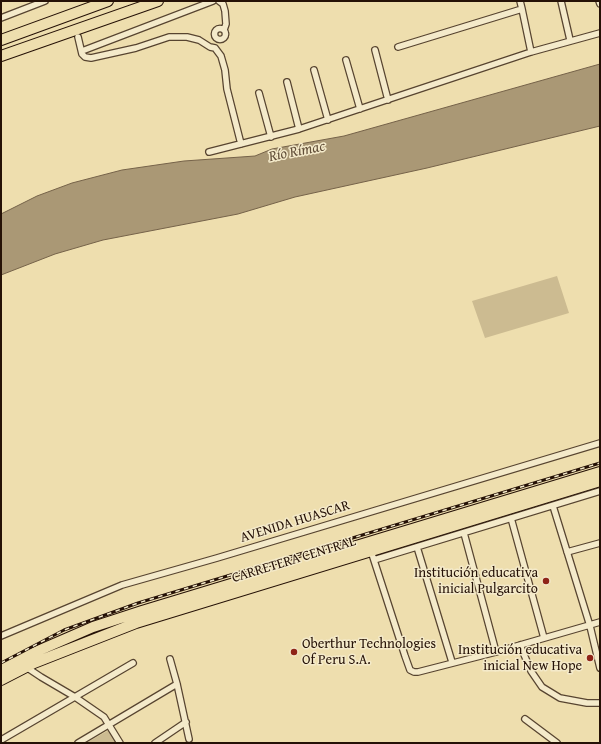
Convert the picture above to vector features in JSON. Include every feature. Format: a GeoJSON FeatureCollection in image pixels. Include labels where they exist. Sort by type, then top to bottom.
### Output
{"type":"FeatureCollection","features":[{"type":"Feature","properties":{"kind":"highway"},"geometry":{"type":"LineString","coordinates":[[1,40],[108,1]]}},
{"type":"Feature","properties":{"kind":"highway"},"geometry":{"type":"LineString","coordinates":[[1,56],[158,1]]}},
{"type":"Feature","properties":{"kind":"highway","name":"CARRETERA CENTRAL"},"geometry":{"type":"LineString","coordinates":[[1,680],[26,666],[136,623],[373,556],[414,538],[600,472]]}},
{"type":"Feature","properties":{"kind":"highway","name":"CARRETERA CENTRAL"},"geometry":{"type":"LineString","coordinates":[[1,669],[26,656],[93,627],[121,618],[414,538],[600,481]]}},
{"type":"Feature","properties":{"kind":"street"},"geometry":{"type":"LineString","coordinates":[[1,18],[45,1]]}},
{"type":"Feature","properties":{"kind":"street"},"geometry":{"type":"LineString","coordinates":[[82,51],[213,1]]}},
{"type":"Feature","properties":{"kind":"street"},"geometry":{"type":"LineString","coordinates":[[520,1],[531,52]]}},
{"type":"Feature","properties":{"kind":"street"},"geometry":{"type":"LineString","coordinates":[[561,1],[570,40]]}},
{"type":"Feature","properties":{"kind":"street"},"geometry":{"type":"LineString","coordinates":[[221,2],[225,12],[226,24],[224,30]]}},
{"type":"Feature","properties":{"kind":"street"},"geometry":{"type":"LineString","coordinates":[[398,47],[522,9]]}},
{"type":"Feature","properties":{"kind":"street"},"geometry":{"type":"LineString","coordinates":[[209,152],[300,129],[531,52],[570,40],[600,33]]}},
{"type":"Feature","properties":{"kind":"street"},"geometry":{"type":"LineString","coordinates":[[78,37],[82,54],[85,57],[91,58],[136,48],[169,37],[187,37],[199,40],[210,47],[215,48],[222,56],[227,89],[240,144]]}},
{"type":"Feature","properties":{"kind":"street"},"geometry":{"type":"LineString","coordinates":[[375,50],[388,100]]}},
{"type":"Feature","properties":{"kind":"street"},"geometry":{"type":"LineString","coordinates":[[346,60],[360,109]]}},
{"type":"Feature","properties":{"kind":"street"},"geometry":{"type":"LineString","coordinates":[[314,70],[328,120]]}},
{"type":"Feature","properties":{"kind":"street"},"geometry":{"type":"LineString","coordinates":[[287,82],[300,129]]}},
{"type":"Feature","properties":{"kind":"street"},"geometry":{"type":"LineString","coordinates":[[259,93],[271,137]]}},
{"type":"Feature","properties":{"kind":"street","name":"AVENIDA HUASCAR"},"geometry":{"type":"LineString","coordinates":[[1,636],[122,585],[600,443]]}},
{"type":"Feature","properties":{"kind":"street"},"geometry":{"type":"LineString","coordinates":[[452,662],[414,538],[464,533],[600,492]]}},
{"type":"Feature","properties":{"kind":"street"},"geometry":{"type":"LineString","coordinates":[[554,506],[590,626],[600,668]]}},
{"type":"Feature","properties":{"kind":"street"},"geometry":{"type":"LineString","coordinates":[[511,518],[544,638]]}},
{"type":"Feature","properties":{"kind":"street"},"geometry":{"type":"LineString","coordinates":[[464,533],[496,652]]}},
{"type":"Feature","properties":{"kind":"street"},"geometry":{"type":"LineString","coordinates":[[567,552],[600,543]]}},
{"type":"Feature","properties":{"kind":"street"},"geometry":{"type":"LineString","coordinates":[[373,556],[410,670],[418,672],[452,662],[496,652],[600,622]]}},
{"type":"Feature","properties":{"kind":"street"},"geometry":{"type":"LineString","coordinates":[[520,645],[531,671],[542,687],[560,698],[587,703],[600,703]]}},
{"type":"Feature","properties":{"kind":"street"},"geometry":{"type":"LineString","coordinates":[[170,659],[189,739]]}},
{"type":"Feature","properties":{"kind":"street"},"geometry":{"type":"LineString","coordinates":[[1,740],[133,663]]}},
{"type":"Feature","properties":{"kind":"street"},"geometry":{"type":"LineString","coordinates":[[26,666],[104,717],[120,743]]}},
{"type":"Feature","properties":{"kind":"street"},"geometry":{"type":"LineString","coordinates":[[80,742],[177,684]]}},
{"type":"Feature","properties":{"kind":"street"},"geometry":{"type":"LineString","coordinates":[[525,719],[557,743]]}},
{"type":"Feature","properties":{"kind":"street"},"geometry":{"type":"LineString","coordinates":[[155,743],[186,722]]}},
{"type":"Feature","properties":{"kind":"shaded area"},"geometry":{"type":"Polygon","coordinates":[[[557,276],[569,313],[485,338],[472,301],[557,276]]]}},
{"type":"Feature","properties":{"kind":"shaded area"},"geometry":{"type":"Polygon","coordinates":[[[109,730],[116,743],[86,743],[109,730]]]}},
{"type":"Feature","properties":{"kind":"water","name":"Río Rímac"},"geometry":{"type":"Polygon","coordinates":[[[600,64],[600,126],[427,168],[295,197],[238,214],[103,240],[55,254],[1,275],[1,214],[37,196],[72,183],[122,170],[184,161],[255,156],[272,149],[344,136],[600,64]]]}},
{"type":"Feature","properties":{"kind":"railway"},"geometry":{"type":"LineString","coordinates":[[1,663],[64,630],[138,603],[600,463]]}},
{"type":"Feature","properties":{"kind":"place","name":"Institución educativa inicial Pulgarcito"},"geometry":{"type":"Point","coordinates":[546,581]}},
{"type":"Feature","properties":{"kind":"place","name":"Oberthur Technologies Of Peru S.A."},"geometry":{"type":"Point","coordinates":[294,652]}},
{"type":"Feature","properties":{"kind":"place","name":"Institución educativa inicial New Hope"},"geometry":{"type":"Point","coordinates":[590,658]}}]}
